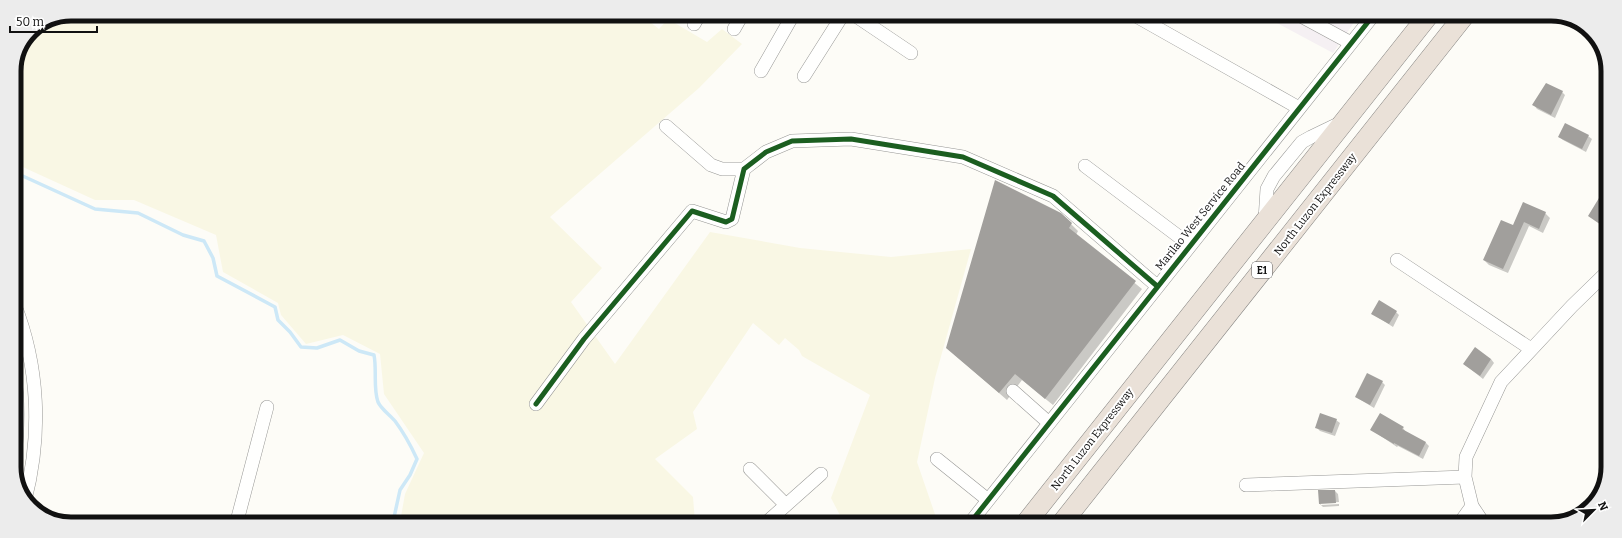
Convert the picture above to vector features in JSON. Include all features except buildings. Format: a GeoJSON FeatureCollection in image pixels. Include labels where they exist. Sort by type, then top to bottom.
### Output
{"type":"FeatureCollection","features":[{"type":"Feature","properties":{"kind":"highway","name":"North Luzon Expressway"},"geometry":{"type":"LineString","coordinates":[[1031,517],[1424,21]]}},
{"type":"Feature","properties":{"kind":"highway","name":"North Luzon Expressway"},"geometry":{"type":"LineString","coordinates":[[1067,517],[1460,21]]}},
{"type":"Feature","properties":{"kind":"street"},"geometry":{"type":"LineString","coordinates":[[734,29],[739,21]]}},
{"type":"Feature","properties":{"kind":"street"},"geometry":{"type":"LineString","coordinates":[[760,71],[789,21]]}},
{"type":"Feature","properties":{"kind":"street"},"geometry":{"type":"LineString","coordinates":[[804,76],[839,21]]}},
{"type":"Feature","properties":{"kind":"street"},"geometry":{"type":"LineString","coordinates":[[864,21],[912,53]]}},
{"type":"Feature","properties":{"kind":"street"},"geometry":{"type":"LineString","coordinates":[[1145,21],[1300,108]]}},
{"type":"Feature","properties":{"kind":"street"},"geometry":{"type":"LineString","coordinates":[[1310,21],[1351,43]]}},
{"type":"Feature","properties":{"kind":"street","name":"Marilao West Service Road"},"geometry":{"type":"LineString","coordinates":[[975,517],[1368,21]]}},
{"type":"Feature","properties":{"kind":"street"},"geometry":{"type":"LineString","coordinates":[[666,126],[711,165],[722,169],[744,169],[766,152],[792,141],[851,139],[963,157],[1053,196],[1157,286]]}},
{"type":"Feature","properties":{"kind":"street"},"geometry":{"type":"LineString","coordinates":[[1085,166],[1190,245]]}},
{"type":"Feature","properties":{"kind":"street"},"geometry":{"type":"LineString","coordinates":[[536,404],[584,339],[692,212],[726,222],[732,219],[744,169]]}},
{"type":"Feature","properties":{"kind":"street"},"geometry":{"type":"LineString","coordinates":[[1397,260],[1531,349]]}},
{"type":"Feature","properties":{"kind":"street"},"geometry":{"type":"LineString","coordinates":[[1479,517],[1472,506],[1465,477],[1466,457],[1501,382],[1572,306],[1601,279]]}},
{"type":"Feature","properties":{"kind":"street"},"geometry":{"type":"LineString","coordinates":[[21,324],[30,358],[36,404],[34,450],[27,490]]}},
{"type":"Feature","properties":{"kind":"street"},"geometry":{"type":"LineString","coordinates":[[1013,391],[1049,423]]}},
{"type":"Feature","properties":{"kind":"street"},"geometry":{"type":"LineString","coordinates":[[238,517],[267,407]]}},
{"type":"Feature","properties":{"kind":"street"},"geometry":{"type":"LineString","coordinates":[[937,459],[988,500]]}},
{"type":"Feature","properties":{"kind":"street"},"geometry":{"type":"LineString","coordinates":[[750,469],[786,505]]}},
{"type":"Feature","properties":{"kind":"street"},"geometry":{"type":"LineString","coordinates":[[773,517],[822,474]]}},
{"type":"Feature","properties":{"kind":"street"},"geometry":{"type":"LineString","coordinates":[[1246,485],[1465,477]]}},
{"type":"Feature","properties":{"kind":"street"},"geometry":{"type":"LineString","coordinates":[[1464,517],[1472,506]]}},
{"type":"Feature","properties":{"kind":"shaded area"},"geometry":{"type":"Polygon","coordinates":[[[649,21],[659,29],[666,21],[671,21],[707,42],[722,29],[742,44],[699,88],[550,217],[602,268],[571,302],[615,364],[710,232],[800,248],[891,257],[971,249],[935,378],[917,462],[936,517],[841,517],[831,498],[870,395],[802,356],[799,350],[785,338],[779,345],[753,323],[693,412],[697,429],[655,459],[693,497],[695,517],[401,517],[405,494],[424,453],[384,394],[380,354],[343,335],[306,344],[281,315],[278,303],[223,272],[216,235],[134,200],[95,200],[21,166],[22,61],[29,43],[43,29],[61,22],[649,21]]]}},
{"type":"Feature","properties":{"kind":"shaded area"},"geometry":{"type":"Polygon","coordinates":[[[1273,21],[1355,21],[1333,53],[1273,21]]]}},
{"type":"Feature","properties":{"kind":"waterway"},"geometry":{"type":"LineString","coordinates":[[21,175],[95,209],[138,213],[183,235],[204,241],[213,258],[217,276],[275,307],[278,320],[290,332],[301,347],[317,348],[340,340],[359,351],[374,355],[378,402],[398,426],[417,459],[410,475],[400,490],[394,517]]}},
{"type":"Feature","properties":{"kind":"cycle path"},"geometry":{"type":"LineString","coordinates":[[975,517],[1369,21]]}},
{"type":"Feature","properties":{"kind":"cycle path"},"geometry":{"type":"LineString","coordinates":[[536,404],[584,339],[692,211],[726,222],[732,219],[744,169],[766,152],[792,141],[851,139],[963,157],[1053,196],[1157,286]]}}]}
